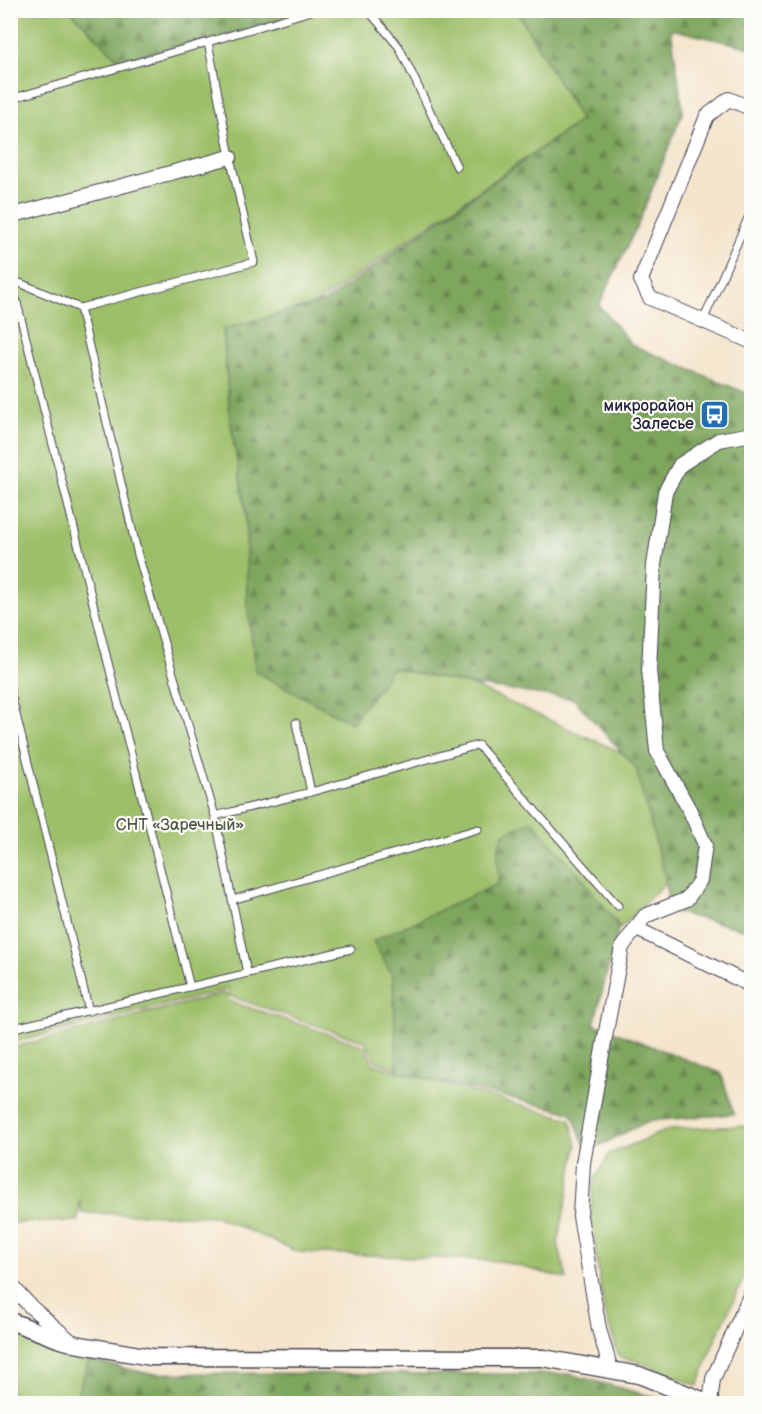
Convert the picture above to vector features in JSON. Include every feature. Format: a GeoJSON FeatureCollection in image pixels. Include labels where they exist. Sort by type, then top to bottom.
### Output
{"type":"FeatureCollection","features":[{"type":"Feature","properties":{"kind":"street"},"geometry":{"type":"LineString","coordinates":[[752,109],[729,99],[708,117],[641,280],[650,298],[752,342]]}},
{"type":"Feature","properties":{"kind":"street"},"geometry":{"type":"LineString","coordinates":[[10,216],[230,157]]}},
{"type":"Feature","properties":{"kind":"street"},"geometry":{"type":"LineString","coordinates":[[611,1370],[599,1329],[586,1263],[580,1216],[583,1163],[622,947],[645,916],[687,899],[700,880],[705,845],[690,811],[657,751],[649,670],[654,565],[665,492],[680,465],[719,440],[752,434]]}},
{"type":"Feature","properties":{"kind":"street"},"geometry":{"type":"LineString","coordinates":[[635,928],[752,986]]}},
{"type":"Feature","properties":{"kind":"street"},"geometry":{"type":"LineString","coordinates":[[10,1284],[31,1307],[75,1344]]}},
{"type":"Feature","properties":{"kind":"street"},"geometry":{"type":"LineString","coordinates":[[10,1321],[75,1344],[151,1357],[543,1358],[639,1375],[711,1403],[713,1379],[752,1292]]}},
{"type":"Feature","properties":{"kind":"lane"},"geometry":{"type":"LineString","coordinates":[[10,99],[314,10]]}},
{"type":"Feature","properties":{"kind":"lane"},"geometry":{"type":"LineString","coordinates":[[368,10],[399,47],[457,167]]}},
{"type":"Feature","properties":{"kind":"lane"},"geometry":{"type":"LineString","coordinates":[[11,279],[80,308],[254,262],[230,157],[208,42]]}},
{"type":"Feature","properties":{"kind":"lane"},"geometry":{"type":"LineString","coordinates":[[703,321],[752,209]]}},
{"type":"Feature","properties":{"kind":"lane"},"geometry":{"type":"LineString","coordinates":[[11,279],[190,987]]}},
{"type":"Feature","properties":{"kind":"lane"},"geometry":{"type":"LineString","coordinates":[[80,308],[138,555],[215,816],[247,973]]}},
{"type":"Feature","properties":{"kind":"lane"},"geometry":{"type":"LineString","coordinates":[[10,690],[89,1011]]}},
{"type":"Feature","properties":{"kind":"lane"},"geometry":{"type":"LineString","coordinates":[[296,723],[311,792]]}},
{"type":"Feature","properties":{"kind":"lane"},"geometry":{"type":"LineString","coordinates":[[215,816],[311,792],[478,745],[618,906]]}},
{"type":"Feature","properties":{"kind":"lane"},"geometry":{"type":"LineString","coordinates":[[232,900],[478,829]]}},
{"type":"Feature","properties":{"kind":"lane"},"geometry":{"type":"LineString","coordinates":[[10,1029],[351,949]]}},
{"type":"Feature","properties":{"kind":"green space","name":"СНТ «Заречный»"},"geometry":{"type":"Polygon","coordinates":[[[10,11],[71,11],[119,60],[306,11],[517,11],[581,120],[314,305],[223,329],[230,418],[246,514],[247,601],[256,672],[393,668],[471,685],[643,762],[666,882],[621,927],[430,1079],[375,1061],[366,1042],[229,996],[229,989],[11,1043],[10,11]]]}},
{"type":"Feature","properties":{"kind":"green space"},"geometry":{"type":"Polygon","coordinates":[[[71,11],[306,11],[240,31],[119,60],[71,11]]]}},
{"type":"Feature","properties":{"kind":"green space"},"geometry":{"type":"Polygon","coordinates":[[[517,11],[751,11],[751,48],[671,29],[683,112],[639,222],[599,305],[632,345],[751,395],[751,931],[669,911],[665,878],[636,768],[574,699],[471,685],[393,668],[352,723],[256,672],[247,601],[246,514],[230,418],[223,329],[324,302],[581,120],[517,11]]]}},
{"type":"Feature","properties":{"kind":"green space"},"geometry":{"type":"Polygon","coordinates":[[[532,821],[581,877],[619,926],[594,1024],[721,1073],[734,1114],[648,1121],[587,1152],[572,1113],[397,1071],[393,977],[373,941],[498,884],[498,850],[503,834],[532,821]]]}},
{"type":"Feature","properties":{"kind":"green space"},"geometry":{"type":"Polygon","coordinates":[[[225,993],[229,1001],[365,1046],[373,1064],[570,1119],[577,1145],[558,1243],[567,1279],[500,1261],[298,1252],[215,1216],[82,1213],[80,1199],[78,1221],[11,1223],[11,1048],[225,993]]]}},
{"type":"Feature","properties":{"kind":"green space"},"geometry":{"type":"Polygon","coordinates":[[[743,1126],[751,1132],[751,1262],[713,1345],[698,1386],[637,1361],[619,1357],[604,1310],[591,1219],[593,1183],[609,1154],[670,1129],[743,1126]]]}},
{"type":"Feature","properties":{"kind":"green space"},"geometry":{"type":"Polygon","coordinates":[[[11,1333],[89,1360],[82,1380],[98,1403],[11,1404],[11,1333]]]}},
{"type":"Feature","properties":{"kind":"green space"},"geometry":{"type":"Polygon","coordinates":[[[89,1360],[146,1373],[569,1374],[676,1403],[74,1403],[89,1360]]]}},
{"type":"Feature","properties":{"kind":"place","name":"микрорайон Залесье"},"geometry":{"type":"Point","coordinates":[715,415]}}]}
